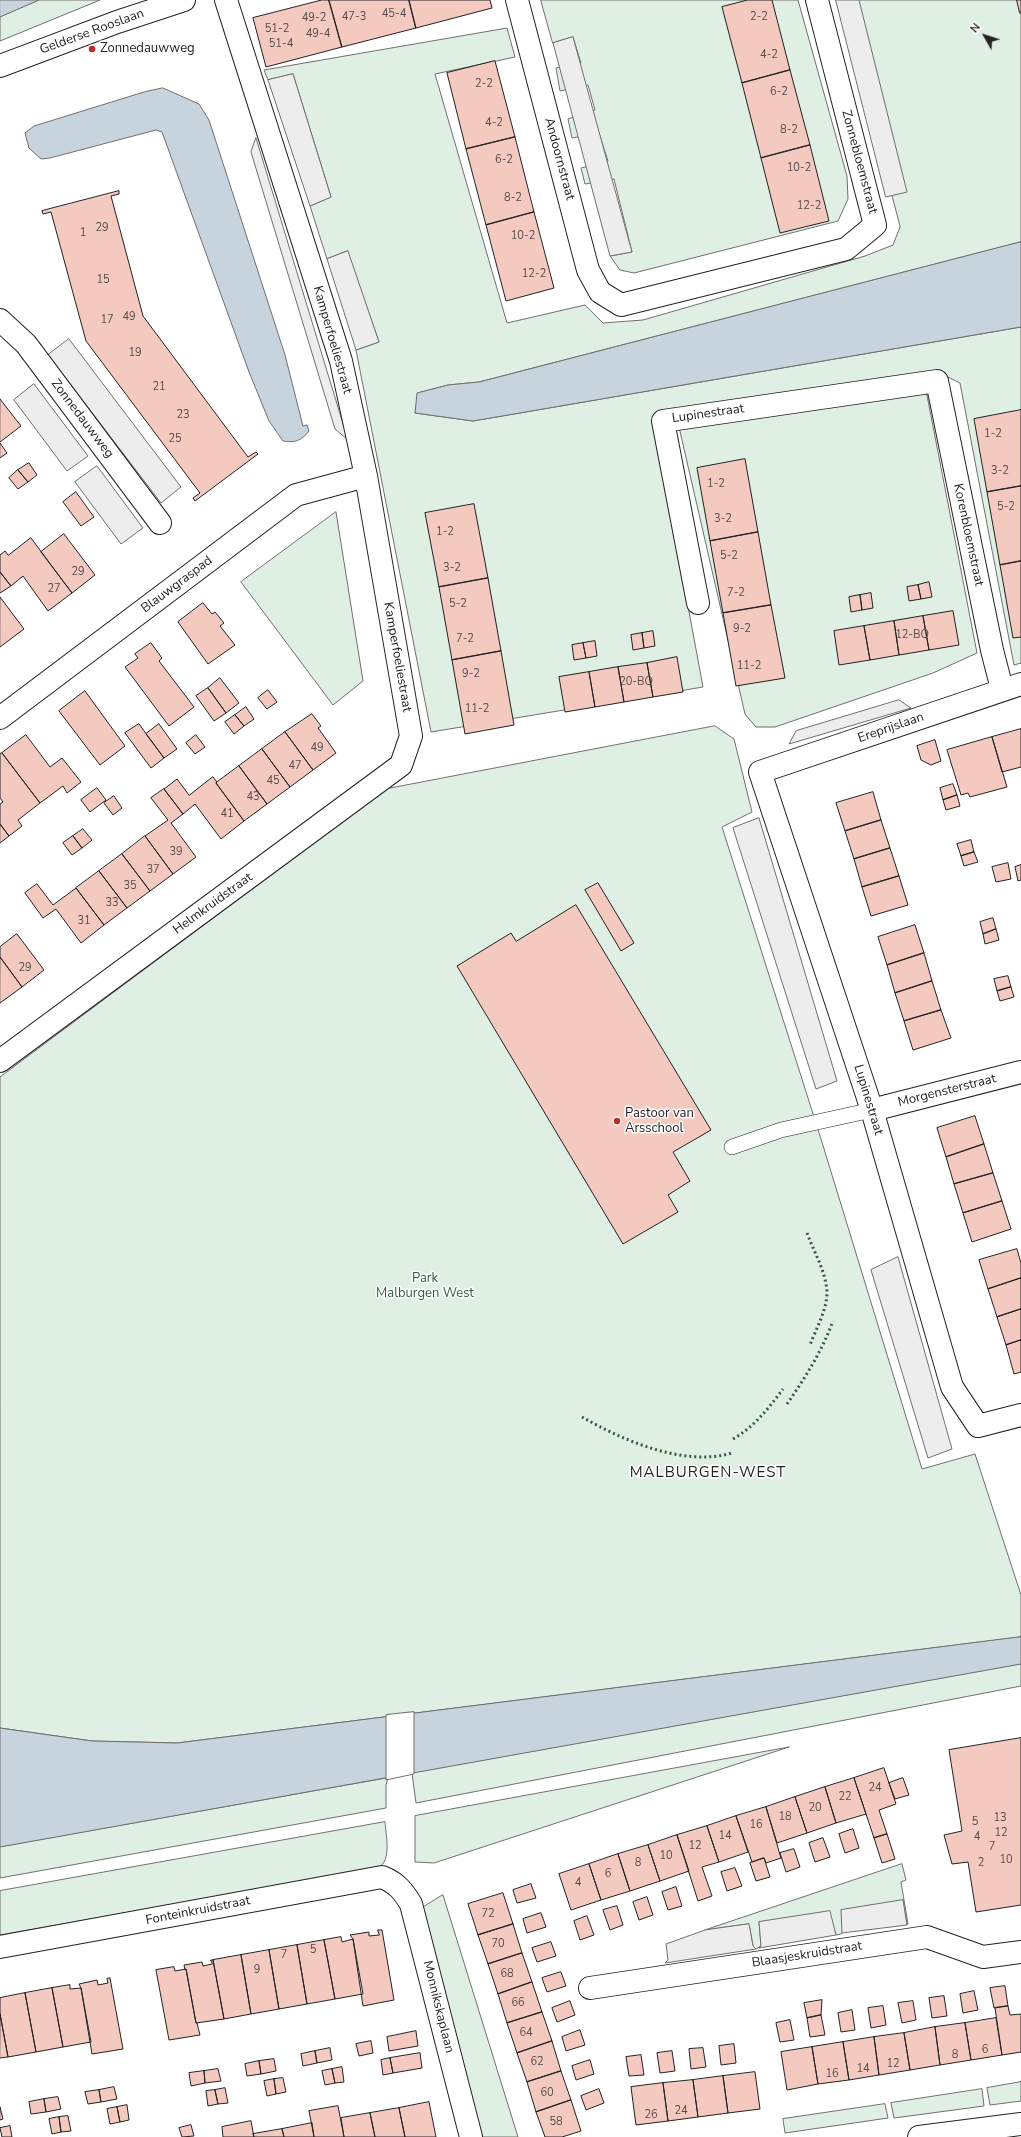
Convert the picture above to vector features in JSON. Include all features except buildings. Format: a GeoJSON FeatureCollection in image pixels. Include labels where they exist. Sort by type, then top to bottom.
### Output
{"type":"FeatureCollection","features":[{"type":"Feature","properties":{"kind":"street","name":"Gelderse Rooslaan"},"geometry":{"type":"LineString","coordinates":[[0,66],[117,22],[184,0]]}},
{"type":"Feature","properties":{"kind":"street","name":"Kamperfoeliestraat"},"geometry":{"type":"LineString","coordinates":[[226,0],[341,361],[366,476],[410,736]]}},
{"type":"Feature","properties":{"kind":"street","name":"Andoornstraat"},"geometry":{"type":"LineString","coordinates":[[517,0],[588,270],[600,292],[621,305]]}},
{"type":"Feature","properties":{"kind":"street","name":"Zonnebloemstraat"},"geometry":{"type":"LineString","coordinates":[[621,305],[846,249],[875,225],[817,0]]}},
{"type":"Feature","properties":{"kind":"street","name":"Zonnedauwweg"},"geometry":{"type":"LineString","coordinates":[[0,320],[26,344],[160,523]]}},
{"type":"Feature","properties":{"kind":"street","name":"Lupinestraat"},"geometry":{"type":"LineString","coordinates":[[698,603],[663,421],[937,381]]}},
{"type":"Feature","properties":{"kind":"street","name":"Korenbloemstraat"},"geometry":{"type":"LineString","coordinates":[[937,381],[992,650],[1012,686]]}},
{"type":"Feature","properties":{"kind":"street","name":"Blauwgraspad"},"geometry":{"type":"LineString","coordinates":[[0,718],[296,495],[366,476]]}},
{"type":"Feature","properties":{"kind":"street","name":"Ereprijslaan"},"geometry":{"type":"LineString","coordinates":[[760,772],[1012,686]]}},
{"type":"Feature","properties":{"kind":"street","name":"Helmkruidstraat"},"geometry":{"type":"LineString","coordinates":[[0,1061],[401,765],[410,736]]}},
{"type":"Feature","properties":{"kind":"street","name":"Lupinestraat"},"geometry":{"type":"LineString","coordinates":[[760,772],[872,1110],[952,1387],[978,1426],[1021,1415]]}},
{"type":"Feature","properties":{"kind":"street","name":"Morgensterstraat"},"geometry":{"type":"LineString","coordinates":[[872,1110],[1021,1072]]}},
{"type":"Feature","properties":{"kind":"street","name":"Fonteinkruidstraat"},"geometry":{"type":"LineString","coordinates":[[0,1947],[382,1877],[394,1882]]}},
{"type":"Feature","properties":{"kind":"street","name":"Monnikskaplaan"},"geometry":{"type":"LineString","coordinates":[[394,1882],[402,1890],[411,1904],[471,2137]]}},
{"type":"Feature","properties":{"kind":"street","name":"Blaasjeskruidstraat"},"geometry":{"type":"LineString","coordinates":[[590,1988],[927,1937],[983,1957],[1021,1952]]}},
{"type":"Feature","properties":{"kind":"street"},"geometry":{"type":"LineString","coordinates":[[919,2137],[1021,2124]]}},
{"type":"Feature","properties":{"kind":"lane"},"geometry":{"type":"LineString","coordinates":[[732,1147],[780,1130],[872,1110]]}},
{"type":"Feature","properties":{"kind":"green space"},"geometry":{"type":"Polygon","coordinates":[[[39,0],[100,0],[0,41],[0,17],[39,0]]]}},
{"type":"Feature","properties":{"kind":"green space"},"geometry":{"type":"Polygon","coordinates":[[[541,0],[798,0],[847,176],[848,199],[838,221],[634,273],[620,270],[610,256],[632,252],[614,179],[585,184],[581,168],[608,161],[599,133],[572,138],[568,119],[595,110],[588,85],[560,91],[556,68],[581,63],[573,37],[553,43],[541,0]]]}},
{"type":"Feature","properties":{"kind":"green space"},"geometry":{"type":"Polygon","coordinates":[[[841,0],[1021,0],[1021,242],[479,382],[448,385],[418,393],[415,413],[473,421],[1021,327],[1021,663],[1014,665],[960,383],[942,374],[654,423],[703,687],[431,732],[356,350],[379,342],[347,251],[327,259],[310,206],[331,197],[293,74],[268,80],[264,70],[507,28],[515,57],[435,74],[507,323],[585,305],[603,323],[643,320],[865,256],[893,245],[900,227],[841,0]]]}},
{"type":"Feature","properties":{"kind":"green space"},"geometry":{"type":"Polygon","coordinates":[[[925,385],[977,653],[933,673],[775,727],[756,727],[745,714],[679,427],[925,385]]]}},
{"type":"Feature","properties":{"kind":"green space"},"geometry":{"type":"Polygon","coordinates":[[[336,512],[363,681],[333,705],[241,582],[336,512]]]}},
{"type":"Feature","properties":{"kind":"green space","name":"Park Malburgen West"},"geometry":{"type":"Polygon","coordinates":[[[715,726],[734,739],[752,812],[722,827],[821,1139],[922,1469],[975,1454],[1021,1595],[1021,1637],[177,1743],[92,1741],[0,1728],[0,1077],[386,789],[715,726]]]}},
{"type":"Feature","properties":{"kind":"green space"},"geometry":{"type":"Polygon","coordinates":[[[1021,1664],[1021,1686],[416,1803],[412,1773],[1021,1664]]]}},
{"type":"Feature","properties":{"kind":"green space"},"geometry":{"type":"Polygon","coordinates":[[[789,1747],[434,1863],[415,1862],[415,1816],[789,1747]]]}},
{"type":"Feature","properties":{"kind":"green space"},"geometry":{"type":"Polygon","coordinates":[[[388,1778],[386,1785],[386,1808],[0,1878],[0,1847],[388,1778]]]}},
{"type":"Feature","properties":{"kind":"green space"},"geometry":{"type":"Polygon","coordinates":[[[385,1822],[387,1854],[385,1860],[378,1868],[0,1935],[0,1891],[385,1822]]]}},
{"type":"Feature","properties":{"kind":"green space"},"geometry":{"type":"Polygon","coordinates":[[[902,1864],[906,1880],[901,1882],[907,1925],[903,1900],[841,1934],[836,1935],[835,1931],[759,1922],[761,1946],[756,1949],[753,1946],[749,1924],[705,1930],[902,1864]]]}},
{"type":"Feature","properties":{"kind":"green space"},"geometry":{"type":"Polygon","coordinates":[[[443,1895],[518,2137],[482,2137],[422,1908],[443,1895]]]}},
{"type":"Feature","properties":{"kind":"green space"},"geometry":{"type":"Polygon","coordinates":[[[1021,2082],[1021,2101],[990,2105],[987,2088],[1021,2082]]]}},
{"type":"Feature","properties":{"kind":"green space"},"geometry":{"type":"Polygon","coordinates":[[[982,2089],[984,2106],[894,2118],[891,2103],[982,2089]]]}},
{"type":"Feature","properties":{"kind":"green space"},"geometry":{"type":"Polygon","coordinates":[[[885,2104],[888,2118],[785,2133],[783,2119],[885,2104]]]}},
{"type":"Feature","properties":{"kind":"shaded area"},"geometry":{"type":"Polygon","coordinates":[[[0,0],[39,0],[0,17],[0,0]]]}},
{"type":"Feature","properties":{"kind":"shaded area"},"geometry":{"type":"Polygon","coordinates":[[[836,0],[859,0],[907,192],[886,197],[836,0]]]}},
{"type":"Feature","properties":{"kind":"shaded area"},"geometry":{"type":"Polygon","coordinates":[[[573,37],[632,252],[610,256],[553,43],[573,37]]]}},
{"type":"Feature","properties":{"kind":"shaded area"},"geometry":{"type":"Polygon","coordinates":[[[293,74],[331,197],[310,206],[268,80],[293,74]]]}},
{"type":"Feature","properties":{"kind":"shaded area"},"geometry":{"type":"Polygon","coordinates":[[[163,88],[199,104],[209,120],[285,355],[303,426],[307,425],[309,431],[298,440],[291,442],[283,441],[269,421],[249,372],[162,132],[156,130],[50,158],[41,159],[29,148],[25,133],[34,126],[144,92],[163,88]]]}},
{"type":"Feature","properties":{"kind":"shaded area"},"geometry":{"type":"Polygon","coordinates":[[[256,138],[348,440],[335,429],[251,152],[256,138]]]}},
{"type":"Feature","properties":{"kind":"shaded area"},"geometry":{"type":"Polygon","coordinates":[[[1021,242],[1021,327],[473,421],[415,413],[417,393],[448,385],[479,382],[1021,242]]]}},
{"type":"Feature","properties":{"kind":"shaded area"},"geometry":{"type":"Polygon","coordinates":[[[348,251],[379,342],[356,350],[327,259],[348,251]]]}},
{"type":"Feature","properties":{"kind":"shaded area"},"geometry":{"type":"Polygon","coordinates":[[[69,339],[181,487],[161,503],[48,355],[69,339]]]}},
{"type":"Feature","properties":{"kind":"shaded area"},"geometry":{"type":"Polygon","coordinates":[[[34,384],[88,456],[67,471],[14,400],[34,384]]]}},
{"type":"Feature","properties":{"kind":"shaded area"},"geometry":{"type":"Polygon","coordinates":[[[97,466],[143,528],[121,544],[75,482],[97,466]]]}},
{"type":"Feature","properties":{"kind":"shaded area"},"geometry":{"type":"Polygon","coordinates":[[[899,700],[911,708],[789,744],[796,731],[899,700]]]}},
{"type":"Feature","properties":{"kind":"shaded area"},"geometry":{"type":"Polygon","coordinates":[[[759,818],[837,1081],[816,1089],[733,828],[759,818]]]}},
{"type":"Feature","properties":{"kind":"shaded area"},"geometry":{"type":"Polygon","coordinates":[[[898,1257],[952,1449],[928,1458],[871,1270],[898,1257]]]}},
{"type":"Feature","properties":{"kind":"shaded area"},"geometry":{"type":"Polygon","coordinates":[[[1021,1637],[1021,1664],[0,1847],[0,1728],[92,1741],[177,1743],[1021,1637]]]}},
{"type":"Feature","properties":{"kind":"shaded area"},"geometry":{"type":"Polygon","coordinates":[[[903,1900],[907,1925],[842,1933],[841,1910],[903,1900]]]}},
{"type":"Feature","properties":{"kind":"shaded area"},"geometry":{"type":"Polygon","coordinates":[[[830,1911],[836,1935],[759,1948],[761,1946],[759,1922],[830,1911]]]}},
{"type":"Feature","properties":{"kind":"shaded area"},"geometry":{"type":"Polygon","coordinates":[[[749,1924],[753,1946],[756,1949],[665,1963],[668,1960],[666,1944],[705,1930],[749,1924]]]}},
{"type":"Feature","properties":{"kind":"pier"},"geometry":{"type":"Polygon","coordinates":[[[414,1712],[414,1774],[386,1780],[386,1715],[414,1712]]]}},
{"type":"Feature","properties":{"kind":"hedge"},"geometry":{"type":"LineString","coordinates":[[807,1233],[822,1270],[827,1292],[825,1306],[810,1345]]}},
{"type":"Feature","properties":{"kind":"hedge"},"geometry":{"type":"LineString","coordinates":[[787,1404],[813,1364],[833,1321]]}},
{"type":"Feature","properties":{"kind":"hedge"},"geometry":{"type":"LineString","coordinates":[[733,1439],[748,1429],[783,1389]]}},
{"type":"Feature","properties":{"kind":"hedge"},"geometry":{"type":"LineString","coordinates":[[582,1417],[635,1443],[675,1454],[694,1457],[732,1453]]}},
{"type":"Feature","properties":{"kind":"place","name":"Zonnedauwweg"},"geometry":{"type":"Point","coordinates":[92,49]}},
{"type":"Feature","properties":{"kind":"place","name":"Pastoor van Arsschool"},"geometry":{"type":"Point","coordinates":[617,1121]}},
{"type":"Feature","properties":{"kind":"district","name":"MALBURGEN-WEST"},"geometry":{"type":"Point","coordinates":[708,1473]}}]}
